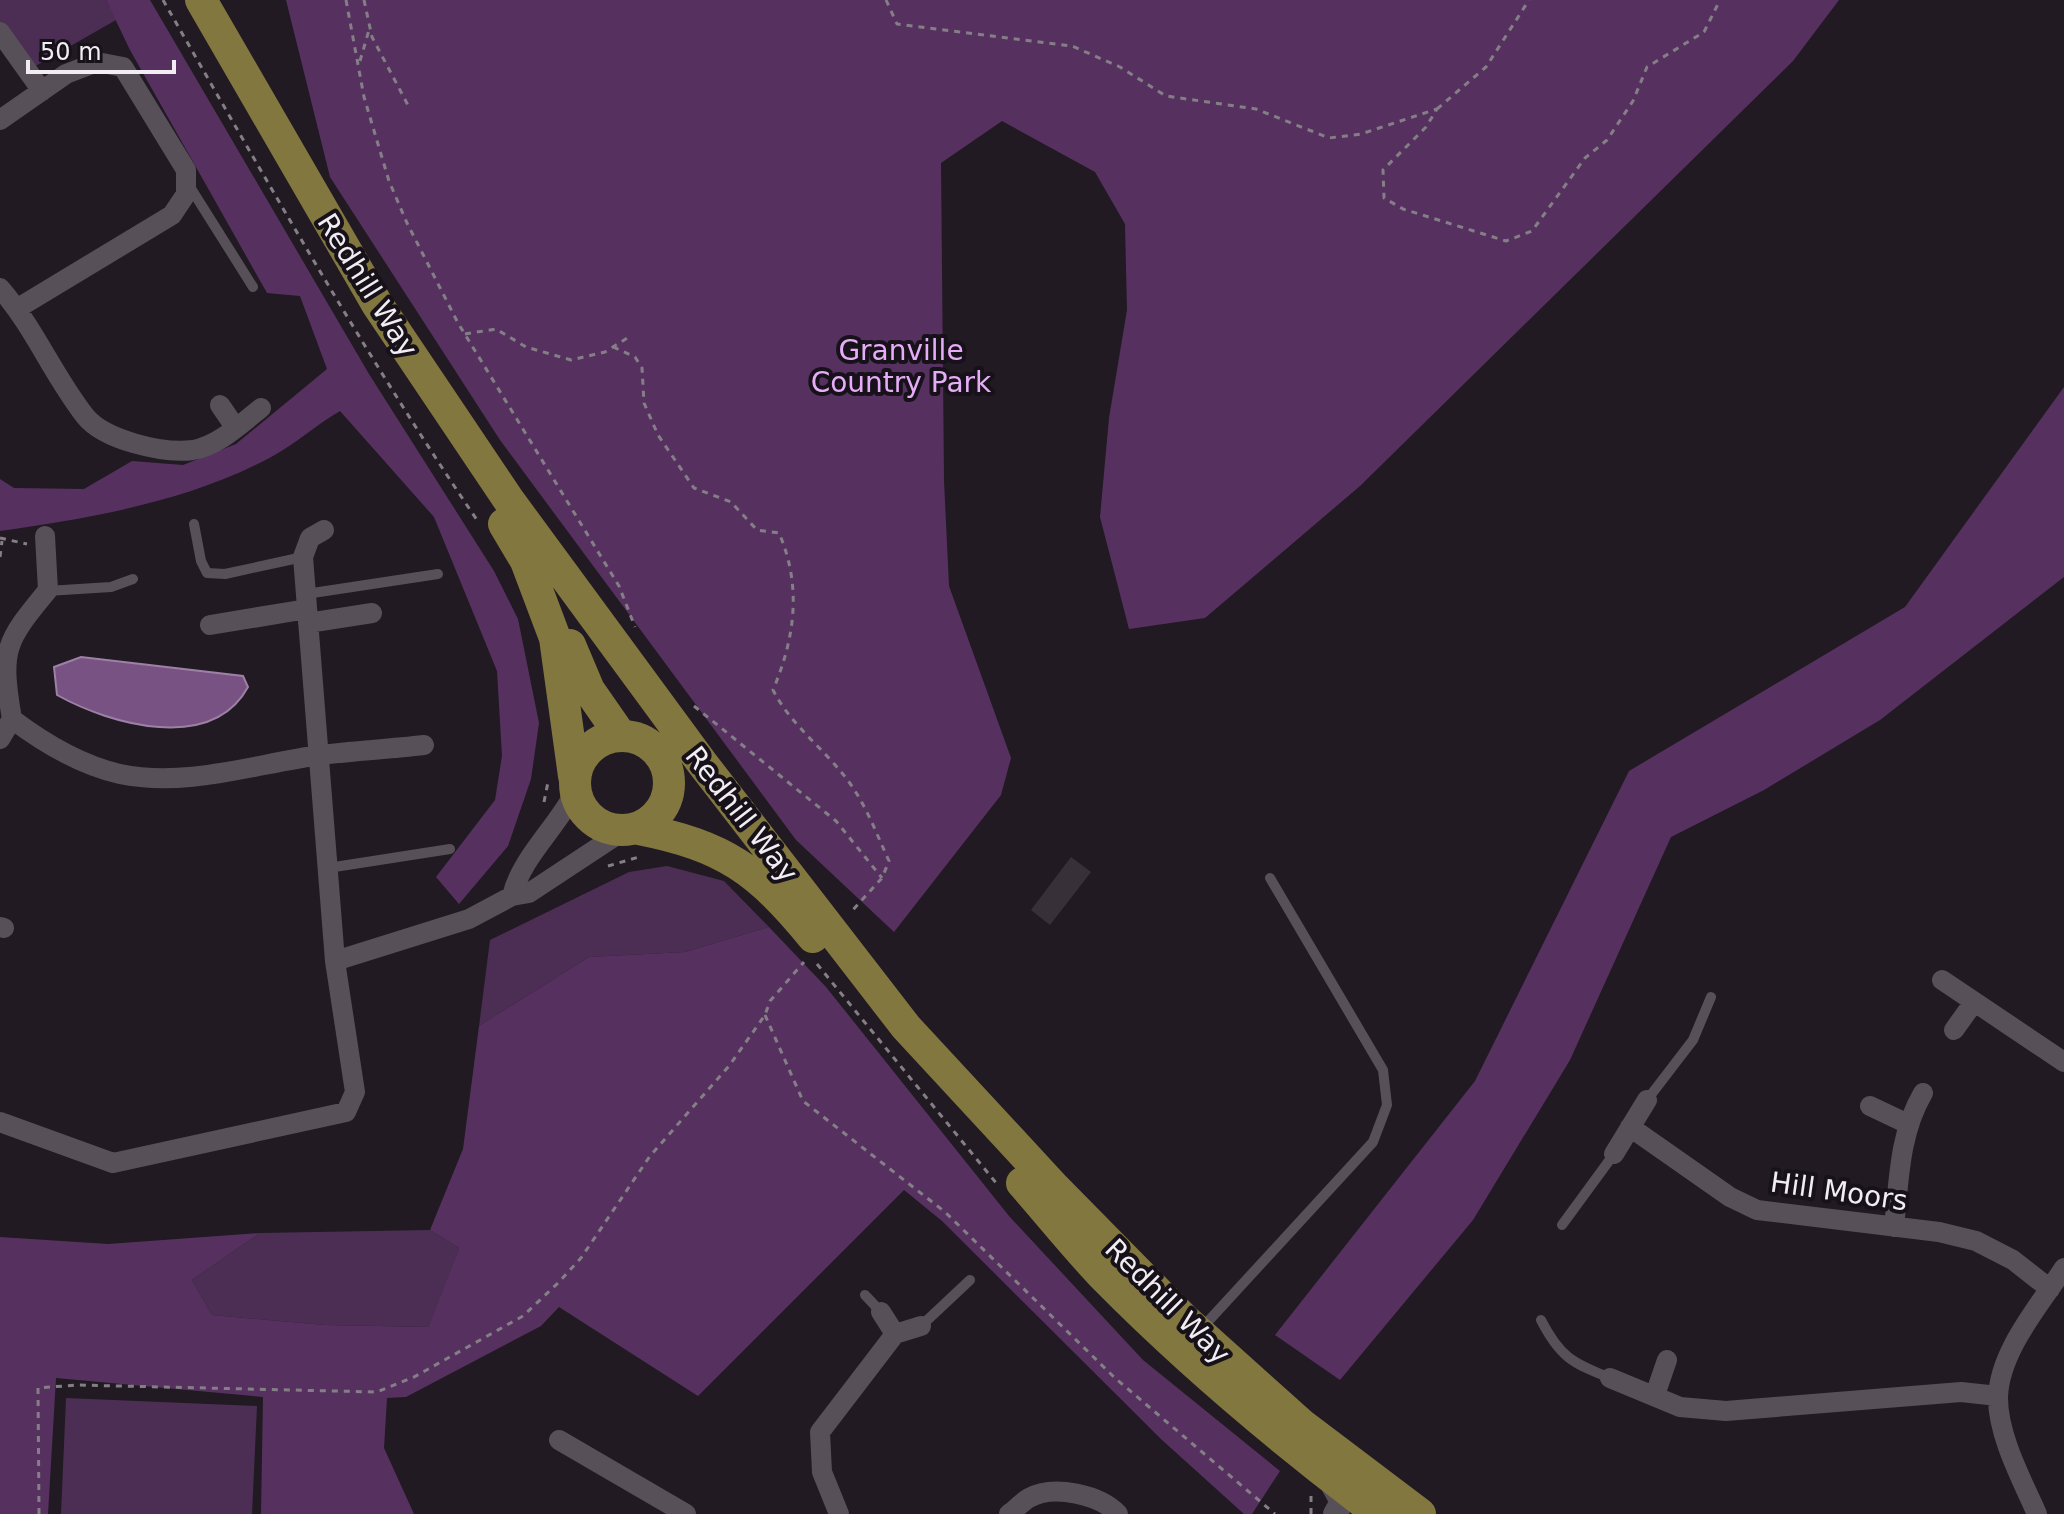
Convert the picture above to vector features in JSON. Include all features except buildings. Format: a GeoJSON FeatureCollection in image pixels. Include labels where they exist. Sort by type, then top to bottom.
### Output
{"type":"FeatureCollection","features":[{"type":"Feature","properties":{"kind":"main road","name":"Redhill Way"},"geometry":{"type":"LineString","coordinates":[[176,0],[313,236],[526,561],[555,638],[566,781]]}},
{"type":"Feature","properties":{"kind":"main road","name":"Redhill Way"},"geometry":{"type":"LineString","coordinates":[[201,0],[377,304],[508,499],[592,616],[906,1027],[1055,1188],[1198,1332],[1301,1424],[1420,1514]]}},
{"type":"Feature","properties":{"kind":"main road"},"geometry":{"type":"LineString","coordinates":[[508,499],[514,523],[541,571],[589,690],[621,736]]}},
{"type":"Feature","properties":{"kind":"main road"},"geometry":{"type":"LineString","coordinates":[[661,758],[668,782],[666,802],[658,817],[634,839],[594,818],[566,781],[590,747],[621,736],[645,742],[661,758],[680,770],[747,850],[784,867]]}},
{"type":"Feature","properties":{"kind":"main road","name":"Redhill Way"},"geometry":{"type":"LineString","coordinates":[[634,839],[700,843],[723,854],[762,882],[800,921],[1104,1277],[1249,1411],[1319,1482],[1379,1514]]}},
{"type":"Feature","properties":{"kind":"street"},"geometry":{"type":"LineString","coordinates":[[0,32],[42,91]]}},
{"type":"Feature","properties":{"kind":"street"},"geometry":{"type":"LineString","coordinates":[[0,120],[66,74],[97,62],[123,67],[186,170],[186,194],[172,215],[18,308]]}},
{"type":"Feature","properties":{"kind":"street"},"geometry":{"type":"LineString","coordinates":[[0,288],[18,308],[87,419],[122,440],[161,449],[195,450],[261,408]]}},
{"type":"Feature","properties":{"kind":"street"},"geometry":{"type":"LineString","coordinates":[[220,405],[235,427]]}},
{"type":"Feature","properties":{"kind":"street"},"geometry":{"type":"LineString","coordinates":[[0,1122],[113,1163],[346,1112],[355,1092],[339,1004],[303,557],[310,538],[324,530]]}},
{"type":"Feature","properties":{"kind":"street"},"geometry":{"type":"LineString","coordinates":[[45,536],[47,591],[4,646],[1,671],[12,719],[41,741],[80,761],[122,774],[190,777],[320,755],[424,745]]}},
{"type":"Feature","properties":{"kind":"street"},"geometry":{"type":"LineString","coordinates":[[210,625],[307,609],[372,613]]}},
{"type":"Feature","properties":{"kind":"street"},"geometry":{"type":"LineString","coordinates":[[0,739],[12,719]]}},
{"type":"Feature","properties":{"kind":"street"},"geometry":{"type":"LineString","coordinates":[[512,896],[516,879],[562,818],[566,781]]}},
{"type":"Feature","properties":{"kind":"street"},"geometry":{"type":"LineString","coordinates":[[335,961],[469,919],[512,896],[529,893],[634,839]]}},
{"type":"Feature","properties":{"kind":"street"},"geometry":{"type":"LineString","coordinates":[[1942,980],[2064,1062]]}},
{"type":"Feature","properties":{"kind":"street"},"geometry":{"type":"LineString","coordinates":[[1954,1030],[1974,1002]]}},
{"type":"Feature","properties":{"kind":"street"},"geometry":{"type":"LineString","coordinates":[[1894,1227],[1908,1124],[1923,1093]]}},
{"type":"Feature","properties":{"kind":"street"},"geometry":{"type":"LineString","coordinates":[[1614,1154],[1647,1100]]}},
{"type":"Feature","properties":{"kind":"street"},"geometry":{"type":"LineString","coordinates":[[1870,1106],[1908,1124]]}},
{"type":"Feature","properties":{"kind":"street","name":"Hill Moors"},"geometry":{"type":"LineString","coordinates":[[1630,1127],[1730,1197],[1757,1210],[1976,1241],[2013,1260],[2050,1289]]}},
{"type":"Feature","properties":{"kind":"street"},"geometry":{"type":"LineString","coordinates":[[2037,1514],[2000,1417],[1998,1396],[2018,1339],[2064,1268]]}},
{"type":"Feature","properties":{"kind":"street"},"geometry":{"type":"LineString","coordinates":[[881,1312],[895,1334]]}},
{"type":"Feature","properties":{"kind":"street"},"geometry":{"type":"LineString","coordinates":[[833,1513],[822,1472],[820,1432],[895,1334],[921,1326]]}},
{"type":"Feature","properties":{"kind":"street"},"geometry":{"type":"LineString","coordinates":[[1655,1395],[1667,1360]]}},
{"type":"Feature","properties":{"kind":"street"},"geometry":{"type":"LineString","coordinates":[[1610,1378],[1680,1407],[1726,1411],[1961,1392],[1998,1396]]}},
{"type":"Feature","properties":{"kind":"street"},"geometry":{"type":"LineString","coordinates":[[559,1440],[689,1513]]}},
{"type":"Feature","properties":{"kind":"street"},"geometry":{"type":"LineString","coordinates":[[1319,1482],[1342,1502],[1335,1514]]}},
{"type":"Feature","properties":{"kind":"street"},"geometry":{"type":"LineString","coordinates":[[1009,1514],[1031,1496],[1076,1491],[1110,1505],[1118,1514]]}},
{"type":"Feature","properties":{"kind":"lane"},"geometry":{"type":"LineString","coordinates":[[186,182],[253,287]]}},
{"type":"Feature","properties":{"kind":"lane"},"geometry":{"type":"LineString","coordinates":[[194,524],[201,561],[207,573],[225,574],[303,557]]}},
{"type":"Feature","properties":{"kind":"lane"},"geometry":{"type":"LineString","coordinates":[[307,609],[438,574]]}},
{"type":"Feature","properties":{"kind":"lane"},"geometry":{"type":"LineString","coordinates":[[47,591],[111,587],[133,579]]}},
{"type":"Feature","properties":{"kind":"lane"},"geometry":{"type":"LineString","coordinates":[[328,868],[450,849]]}},
{"type":"Feature","properties":{"kind":"lane"},"geometry":{"type":"LineString","coordinates":[[1198,1332],[1373,1142],[1387,1105],[1383,1070],[1270,878]]}},
{"type":"Feature","properties":{"kind":"lane"},"geometry":{"type":"LineString","coordinates":[[1647,1100],[1693,1040],[1711,997]]}},
{"type":"Feature","properties":{"kind":"lane"},"geometry":{"type":"LineString","coordinates":[[1562,1225],[1614,1154]]}},
{"type":"Feature","properties":{"kind":"lane"},"geometry":{"type":"LineString","coordinates":[[921,1326],[970,1280]]}},
{"type":"Feature","properties":{"kind":"lane"},"geometry":{"type":"LineString","coordinates":[[865,1295],[881,1312]]}},
{"type":"Feature","properties":{"kind":"lane"},"geometry":{"type":"LineString","coordinates":[[1541,1320],[1556,1347],[1571,1362],[1610,1378]]}},
{"type":"Feature","properties":{"kind":"path"},"geometry":{"type":"LineString","coordinates":[[163,0],[294,228],[430,451],[480,524]]}},
{"type":"Feature","properties":{"kind":"path"},"geometry":{"type":"LineString","coordinates":[[346,0],[358,64],[389,181],[465,334],[619,586],[640,639]]}},
{"type":"Feature","properties":{"kind":"path"},"geometry":{"type":"LineString","coordinates":[[364,0],[370,27],[393,80],[410,109]]}},
{"type":"Feature","properties":{"kind":"path"},"geometry":{"type":"LineString","coordinates":[[886,0],[897,24],[1072,46],[1120,67],[1166,96],[1256,109],[1329,138],[1361,134],[1437,109]]}},
{"type":"Feature","properties":{"kind":"path"},"geometry":{"type":"LineString","coordinates":[[1529,0],[1486,67],[1437,109],[1426,127],[1383,170],[1384,198],[1403,209],[1506,241],[1532,231],[1585,158],[1607,140],[1633,101],[1647,67],[1704,32],[1720,0]]}},
{"type":"Feature","properties":{"kind":"path"},"geometry":{"type":"LineString","coordinates":[[358,64],[370,27]]}},
{"type":"Feature","properties":{"kind":"path"},"geometry":{"type":"LineString","coordinates":[[465,334],[496,329],[526,347],[571,360],[613,347],[632,335]]}},
{"type":"Feature","properties":{"kind":"path"},"geometry":{"type":"LineString","coordinates":[[613,347],[635,357],[642,368],[644,403],[653,424],[694,488],[731,502],[757,530],[779,533],[794,577],[793,622],[787,656],[773,690],[786,714],[848,781],[870,816],[889,861],[882,878],[849,914]]}},
{"type":"Feature","properties":{"kind":"path"},"geometry":{"type":"LineString","coordinates":[[0,557],[1,539],[20,544]]}},
{"type":"Feature","properties":{"kind":"path"},"geometry":{"type":"LineString","coordinates":[[687,700],[836,821],[882,878]]}},
{"type":"Feature","properties":{"kind":"path"},"geometry":{"type":"LineString","coordinates":[[541,810],[566,781]]}},
{"type":"Feature","properties":{"kind":"path"},"geometry":{"type":"LineString","coordinates":[[597,870],[634,839]]}},
{"type":"Feature","properties":{"kind":"path"},"geometry":{"type":"LineString","coordinates":[[809,955],[1000,1188]]}},
{"type":"Feature","properties":{"kind":"path"},"geometry":{"type":"LineString","coordinates":[[39,1514],[38,1388],[77,1385],[377,1392],[414,1377],[523,1316],[581,1258],[650,1156],[729,1066],[765,1015],[770,1001],[803,963]]}},
{"type":"Feature","properties":{"kind":"path"},"geometry":{"type":"LineString","coordinates":[[765,1015],[803,1101],[945,1212],[1115,1378],[1275,1514]]}},
{"type":"Feature","properties":{"kind":"path"},"geometry":{"type":"LineString","coordinates":[[1311,1514],[1319,1482]]}},
{"type":"Feature","properties":{"kind":"shaded area"},"geometry":{"type":"Polygon","coordinates":[[[0,0],[106,0],[116,20],[25,72],[0,32],[0,0]]]}},
{"type":"Feature","properties":{"kind":"shaded area"},"geometry":{"type":"Polygon","coordinates":[[[81,657],[243,676],[248,687],[232,708],[211,720],[186,726],[159,727],[132,723],[105,716],[57,695],[54,667],[81,657]]]}},
{"type":"Feature","properties":{"kind":"shaded area"},"geometry":{"type":"Polygon","coordinates":[[[667,866],[724,881],[769,927],[685,952],[589,957],[479,1026],[490,940],[629,872],[667,866]]]}},
{"type":"Feature","properties":{"kind":"shaded area"},"geometry":{"type":"Polygon","coordinates":[[[430,1230],[459,1248],[430,1327],[325,1325],[212,1315],[192,1280],[260,1233],[430,1230]]]}},
{"type":"Feature","properties":{"kind":"shaded area"},"geometry":{"type":"Polygon","coordinates":[[[66,1398],[257,1406],[252,1514],[61,1514],[66,1398]]]}},
{"type":"Feature","properties":{"kind":"green space"},"geometry":{"type":"Polygon","coordinates":[[[106,0],[150,0],[369,374],[494,571],[518,619],[539,723],[531,779],[508,846],[459,904],[436,877],[495,800],[502,756],[497,671],[434,517],[340,411],[273,456],[209,485],[140,506],[0,531],[0,479],[14,488],[84,489],[132,461],[183,465],[236,444],[327,369],[300,296],[267,293],[130,50],[106,0]]]}},
{"type":"Feature","properties":{"kind":"green space","name":"Granville Country Park"},"geometry":{"type":"Polygon","coordinates":[[[286,0],[1839,0],[1793,61],[1360,486],[1205,618],[1129,629],[1100,517],[1109,418],[1127,310],[1125,224],[1095,172],[1002,121],[941,163],[944,481],[949,586],[1011,758],[1001,795],[894,932],[796,840],[500,440],[330,177],[286,0]]]}},
{"type":"Feature","properties":{"kind":"green space"},"geometry":{"type":"Polygon","coordinates":[[[2064,387],[2064,577],[1880,720],[1764,790],[1671,837],[1570,1060],[1473,1220],[1340,1380],[1275,1335],[1475,1081],[1629,771],[1905,607],[2064,387]]]}},
{"type":"Feature","properties":{"kind":"green space"},"geometry":{"type":"Polygon","coordinates":[[[769,927],[826,987],[1009,1216],[1143,1360],[1280,1471],[1252,1514],[1244,1514],[1162,1440],[942,1221],[904,1190],[698,1396],[559,1307],[541,1326],[406,1397],[387,1398],[384,1448],[414,1514],[261,1514],[263,1397],[56,1378],[48,1514],[0,1514],[0,1237],[108,1244],[260,1233],[192,1280],[212,1315],[325,1325],[429,1327],[459,1248],[430,1230],[463,1149],[479,1026],[589,957],[685,952],[769,927]]]}}]}
